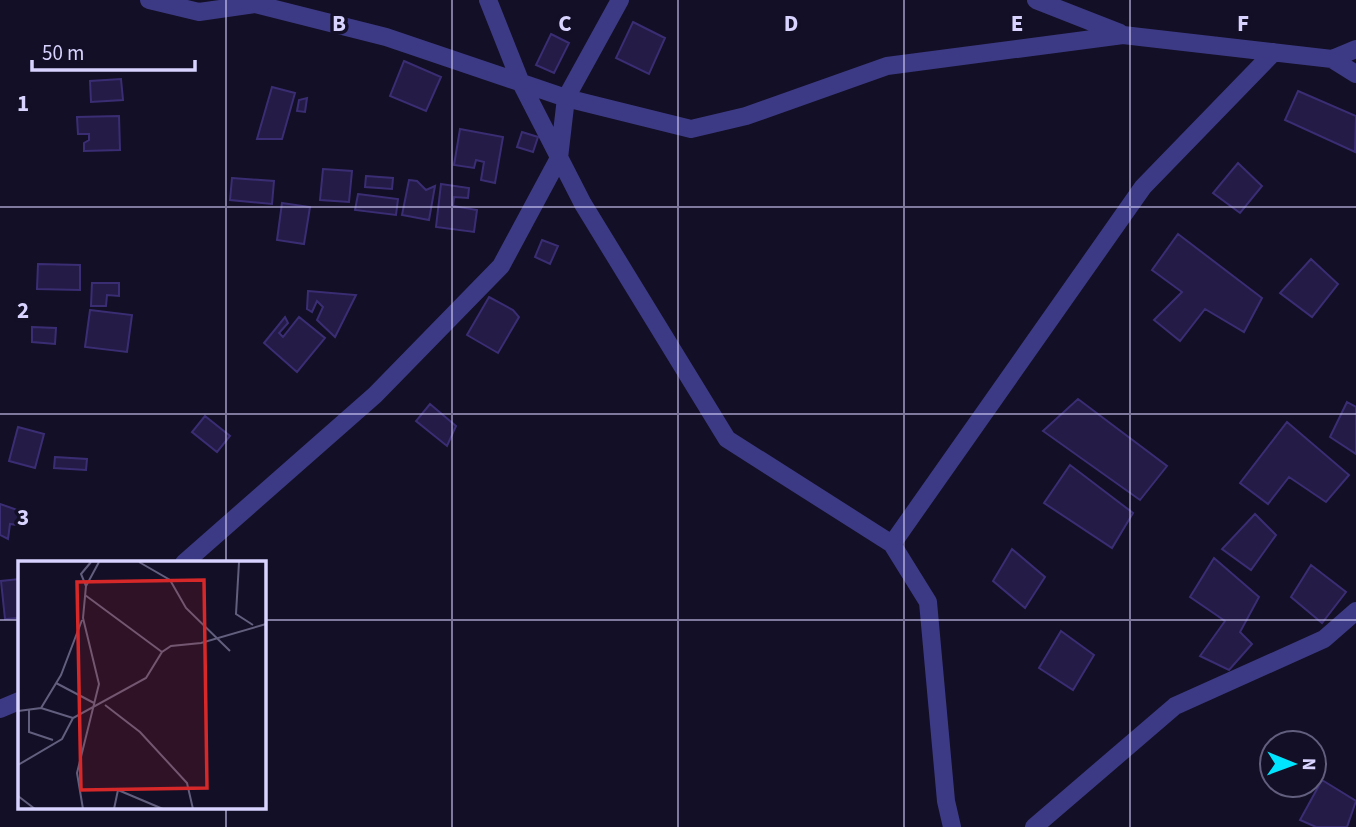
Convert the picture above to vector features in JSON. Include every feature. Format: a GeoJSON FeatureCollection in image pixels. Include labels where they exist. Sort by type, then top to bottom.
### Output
{"type":"FeatureCollection","features":[{"type":"Feature","properties":{"kind":"street"},"geometry":{"type":"LineString","coordinates":[[149,0],[199,12],[255,4],[386,37],[566,97],[691,129],[746,116],[887,66],[1123,35],[1332,59],[1356,74]]}},
{"type":"Feature","properties":{"kind":"street"},"geometry":{"type":"LineString","coordinates":[[488,0],[521,83],[583,204],[727,439],[892,544],[928,602],[946,801],[952,827]]}},
{"type":"Feature","properties":{"kind":"street"},"geometry":{"type":"LineString","coordinates":[[186,561],[375,395],[501,266],[559,158],[566,97],[620,0]]}},
{"type":"Feature","properties":{"kind":"street"},"geometry":{"type":"LineString","coordinates":[[1036,0],[1123,35]]}},
{"type":"Feature","properties":{"kind":"street"},"geometry":{"type":"LineString","coordinates":[[1332,59],[1356,49]]}},
{"type":"Feature","properties":{"kind":"street"},"geometry":{"type":"LineString","coordinates":[[892,544],[1143,187],[1275,52]]}},
{"type":"Feature","properties":{"kind":"street"},"geometry":{"type":"LineString","coordinates":[[1034,827],[1174,706],[1324,639],[1356,611]]}},
{"type":"Feature","properties":{"kind":"street"},"geometry":{"type":"LineString","coordinates":[[0,709],[18,701]]}},
{"type":"Feature","properties":{"kind":"building"},"geometry":{"type":"Polygon","coordinates":[[[633,22],[665,38],[649,74],[616,58],[633,22]]]}},
{"type":"Feature","properties":{"kind":"building"},"geometry":{"type":"Polygon","coordinates":[[[551,34],[569,43],[554,73],[536,65],[551,34]]]}},
{"type":"Feature","properties":{"kind":"building"},"geometry":{"type":"Polygon","coordinates":[[[404,61],[441,77],[426,111],[390,96],[404,61]]]}},
{"type":"Feature","properties":{"kind":"building"},"geometry":{"type":"Polygon","coordinates":[[[121,79],[123,100],[91,102],[90,81],[121,79]]]}},
{"type":"Feature","properties":{"kind":"building"},"geometry":{"type":"Polygon","coordinates":[[[272,87],[295,93],[282,139],[257,139],[272,87]]]}},
{"type":"Feature","properties":{"kind":"building"},"geometry":{"type":"Polygon","coordinates":[[[1298,91],[1356,116],[1355,152],[1285,120],[1298,91]]]}},
{"type":"Feature","properties":{"kind":"building"},"geometry":{"type":"Polygon","coordinates":[[[307,98],[305,112],[297,111],[299,100],[307,98]]]}},
{"type":"Feature","properties":{"kind":"building"},"geometry":{"type":"Polygon","coordinates":[[[119,116],[120,150],[84,151],[84,143],[89,140],[89,134],[78,134],[77,117],[119,116]]]}},
{"type":"Feature","properties":{"kind":"building"},"geometry":{"type":"Polygon","coordinates":[[[460,129],[503,137],[495,183],[481,180],[484,162],[476,160],[474,168],[454,165],[460,129]]]}},
{"type":"Feature","properties":{"kind":"building"},"geometry":{"type":"Polygon","coordinates":[[[522,132],[538,137],[533,152],[517,147],[522,132]]]}},
{"type":"Feature","properties":{"kind":"building"},"geometry":{"type":"Polygon","coordinates":[[[1238,163],[1262,186],[1240,213],[1213,193],[1238,163]]]}},
{"type":"Feature","properties":{"kind":"building"},"geometry":{"type":"Polygon","coordinates":[[[323,169],[352,171],[349,202],[320,200],[323,169]]]}},
{"type":"Feature","properties":{"kind":"building"},"geometry":{"type":"Polygon","coordinates":[[[366,176],[393,178],[392,189],[365,187],[366,176]]]}},
{"type":"Feature","properties":{"kind":"building"},"geometry":{"type":"Polygon","coordinates":[[[232,178],[274,181],[272,204],[230,200],[232,178]]]}},
{"type":"Feature","properties":{"kind":"building"},"geometry":{"type":"Polygon","coordinates":[[[409,180],[417,181],[426,190],[435,186],[429,220],[402,215],[409,180]]]}},
{"type":"Feature","properties":{"kind":"building"},"geometry":{"type":"Polygon","coordinates":[[[441,184],[469,188],[468,198],[454,197],[453,206],[477,210],[474,232],[436,227],[441,184]]]}},
{"type":"Feature","properties":{"kind":"building"},"geometry":{"type":"Polygon","coordinates":[[[358,194],[398,199],[396,215],[355,210],[358,194]]]}},
{"type":"Feature","properties":{"kind":"building"},"geometry":{"type":"Polygon","coordinates":[[[282,203],[310,207],[304,244],[277,240],[282,203]]]}},
{"type":"Feature","properties":{"kind":"building"},"geometry":{"type":"Polygon","coordinates":[[[1178,234],[1262,298],[1244,332],[1205,309],[1180,341],[1154,320],[1182,292],[1152,270],[1178,234]]]}},
{"type":"Feature","properties":{"kind":"building"},"geometry":{"type":"Polygon","coordinates":[[[542,240],[558,246],[550,264],[535,257],[542,240]]]}},
{"type":"Feature","properties":{"kind":"building"},"geometry":{"type":"Polygon","coordinates":[[[1311,259],[1338,284],[1312,317],[1280,293],[1311,259]]]}},
{"type":"Feature","properties":{"kind":"building"},"geometry":{"type":"Polygon","coordinates":[[[38,264],[80,265],[80,290],[37,289],[38,264]]]}},
{"type":"Feature","properties":{"kind":"building"},"geometry":{"type":"Polygon","coordinates":[[[92,283],[119,283],[119,296],[107,295],[106,306],[91,306],[92,283]]]}},
{"type":"Feature","properties":{"kind":"building"},"geometry":{"type":"Polygon","coordinates":[[[308,291],[356,295],[335,337],[317,320],[323,307],[317,301],[312,312],[307,309],[308,291]]]}},
{"type":"Feature","properties":{"kind":"building"},"geometry":{"type":"Polygon","coordinates":[[[489,297],[513,310],[519,317],[498,353],[467,335],[489,297]]]}},
{"type":"Feature","properties":{"kind":"building"},"geometry":{"type":"Polygon","coordinates":[[[90,310],[132,315],[127,352],[85,347],[90,310]]]}},
{"type":"Feature","properties":{"kind":"building"},"geometry":{"type":"Polygon","coordinates":[[[285,317],[288,323],[279,333],[283,337],[299,317],[325,338],[297,372],[264,343],[285,317]]]}},
{"type":"Feature","properties":{"kind":"building"},"geometry":{"type":"Polygon","coordinates":[[[32,327],[56,328],[55,344],[32,342],[32,327]]]}},
{"type":"Feature","properties":{"kind":"building"},"geometry":{"type":"Polygon","coordinates":[[[1078,399],[1167,466],[1140,500],[1043,431],[1078,399]]]}},
{"type":"Feature","properties":{"kind":"building"},"geometry":{"type":"Polygon","coordinates":[[[1347,402],[1356,407],[1356,454],[1330,437],[1347,402]]]}},
{"type":"Feature","properties":{"kind":"building"},"geometry":{"type":"Polygon","coordinates":[[[430,404],[456,426],[447,446],[416,421],[430,404]]]}},
{"type":"Feature","properties":{"kind":"building"},"geometry":{"type":"Polygon","coordinates":[[[205,416],[230,436],[217,452],[192,432],[205,416]]]}},
{"type":"Feature","properties":{"kind":"building"},"geometry":{"type":"Polygon","coordinates":[[[1287,422],[1349,475],[1326,502],[1289,477],[1268,504],[1240,483],[1287,422]]]}},
{"type":"Feature","properties":{"kind":"building"},"geometry":{"type":"Polygon","coordinates":[[[18,427],[44,434],[35,468],[9,461],[18,427]]]}},
{"type":"Feature","properties":{"kind":"building"},"geometry":{"type":"Polygon","coordinates":[[[55,457],[87,459],[86,470],[54,468],[55,457]]]}},
{"type":"Feature","properties":{"kind":"building"},"geometry":{"type":"Polygon","coordinates":[[[1070,465],[1133,513],[1112,548],[1044,503],[1070,465]]]}},
{"type":"Feature","properties":{"kind":"building"},"geometry":{"type":"Polygon","coordinates":[[[0,504],[26,513],[24,526],[10,524],[8,539],[0,535],[0,504]]]}},
{"type":"Feature","properties":{"kind":"building"},"geometry":{"type":"Polygon","coordinates":[[[1255,514],[1276,535],[1251,570],[1222,549],[1255,514]]]}},
{"type":"Feature","properties":{"kind":"building"},"geometry":{"type":"Polygon","coordinates":[[[1012,549],[1045,577],[1025,608],[993,581],[1012,549]]]}},
{"type":"Feature","properties":{"kind":"building"},"geometry":{"type":"Polygon","coordinates":[[[1214,558],[1259,597],[1240,632],[1252,644],[1229,670],[1200,656],[1225,621],[1190,597],[1214,558]]]}},
{"type":"Feature","properties":{"kind":"building"},"geometry":{"type":"Polygon","coordinates":[[[1311,565],[1346,592],[1322,623],[1291,597],[1311,565]]]}},
{"type":"Feature","properties":{"kind":"building"},"geometry":{"type":"Polygon","coordinates":[[[18,579],[18,618],[5,619],[1,581],[18,579]]]}},
{"type":"Feature","properties":{"kind":"building"},"geometry":{"type":"Polygon","coordinates":[[[1061,631],[1094,655],[1073,690],[1039,668],[1061,631]]]}},
{"type":"Feature","properties":{"kind":"building"},"geometry":{"type":"Polygon","coordinates":[[[1328,784],[1356,801],[1347,827],[1316,827],[1300,820],[1312,799],[1328,799],[1328,784]]]}}]}
